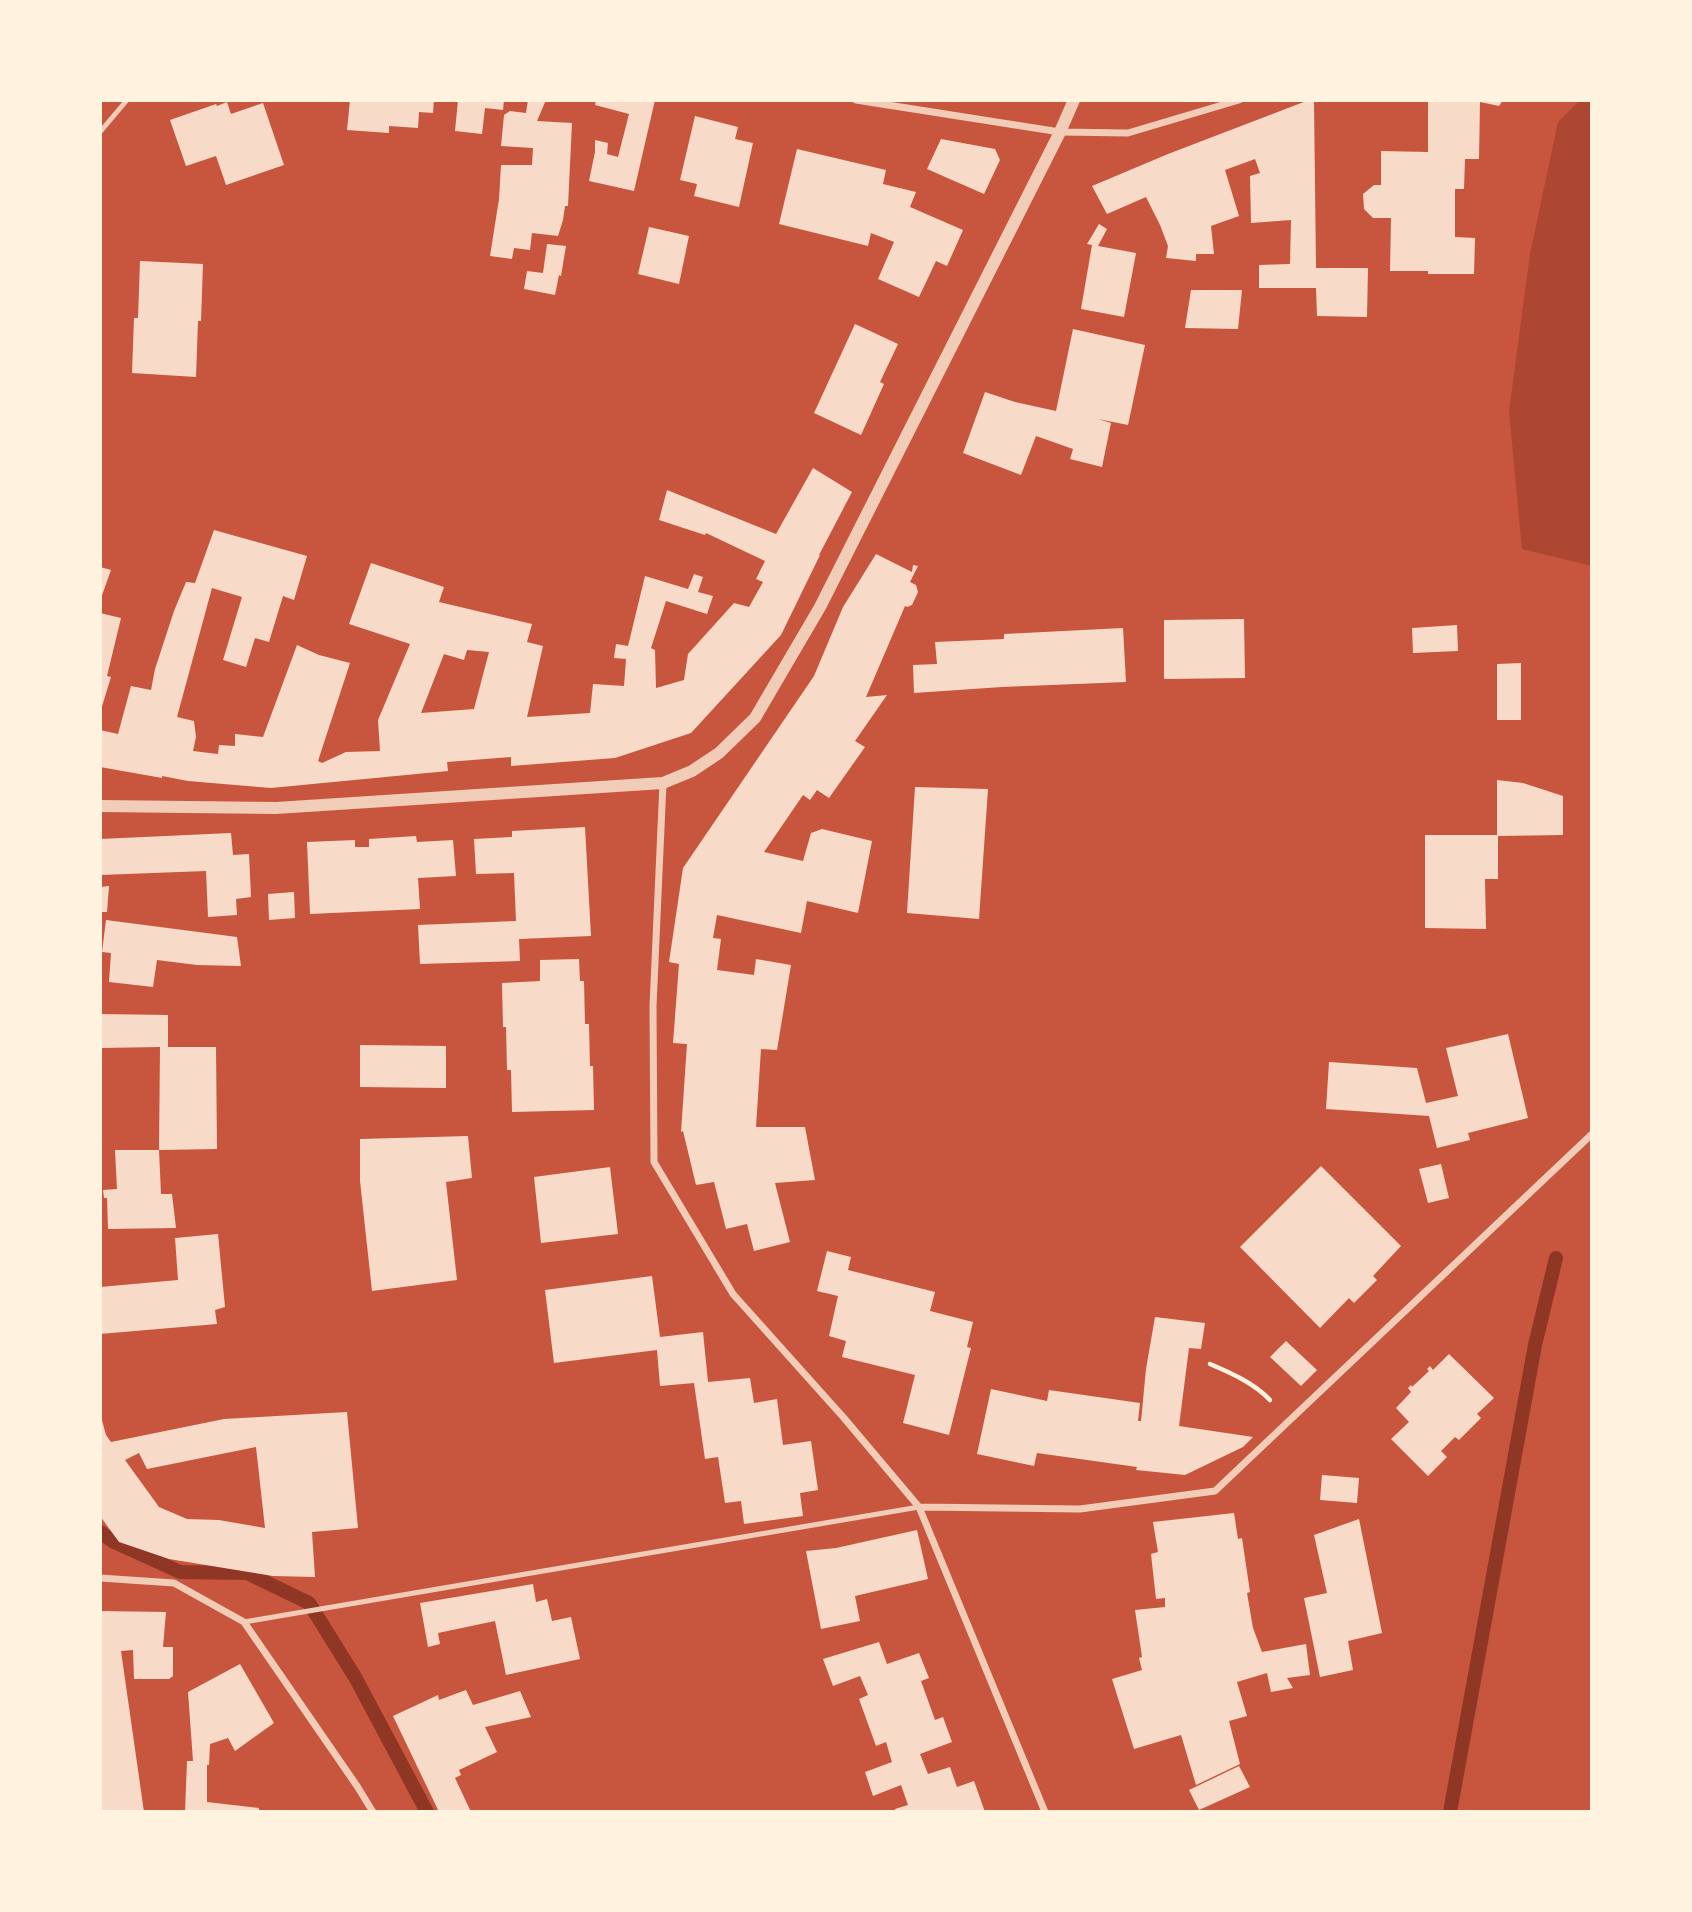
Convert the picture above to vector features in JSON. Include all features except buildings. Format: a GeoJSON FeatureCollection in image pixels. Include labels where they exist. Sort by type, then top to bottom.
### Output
{"type":"FeatureCollection","features":[{"type":"Feature","properties":{"kind":"street"},"geometry":{"type":"LineString","coordinates":[[856,100],[1060,132],[1128,133],[1239,100]]}},
{"type":"Feature","properties":{"kind":"street"},"geometry":{"type":"LineString","coordinates":[[100,806],[276,808],[663,783],[692,771],[719,753],[755,718],[832,583],[1074,100]]}},
{"type":"Feature","properties":{"kind":"street"},"geometry":{"type":"LineString","coordinates":[[663,783],[653,1006],[654,1162],[733,1294],[919,1507],[1045,1812]]}},
{"type":"Feature","properties":{"kind":"street"},"geometry":{"type":"LineString","coordinates":[[919,1507],[1080,1509],[1215,1491],[1592,1133]]}},
{"type":"Feature","properties":{"kind":"street"},"geometry":{"type":"LineString","coordinates":[[100,1578],[174,1583],[244,1622],[373,1812]]}},
{"type":"Feature","properties":{"kind":"lane"},"geometry":{"type":"LineString","coordinates":[[100,132],[127,100]]}},
{"type":"Feature","properties":{"kind":"lane"},"geometry":{"type":"LineString","coordinates":[[244,1622],[919,1507]]}},
{"type":"Feature","properties":{"kind":"path"},"geometry":{"type":"LineString","coordinates":[[1210,1364],[1236,1375],[1264,1394],[1289,1421]]}},
{"type":"Feature","properties":{"kind":"shaded area"},"geometry":{"type":"Polygon","coordinates":[[[1580,100],[1592,100],[1592,566],[1522,549],[1509,411],[1530,254],[1558,122],[1580,100]]]}},
{"type":"Feature","properties":{"kind":"waterway"},"geometry":{"type":"LineString","coordinates":[[1450,1812],[1535,1345],[1556,1258]]}},
{"type":"Feature","properties":{"kind":"waterway"},"geometry":{"type":"LineString","coordinates":[[100,1532],[114,1542],[180,1572],[247,1573],[309,1603],[355,1677],[427,1812]]}}]}
